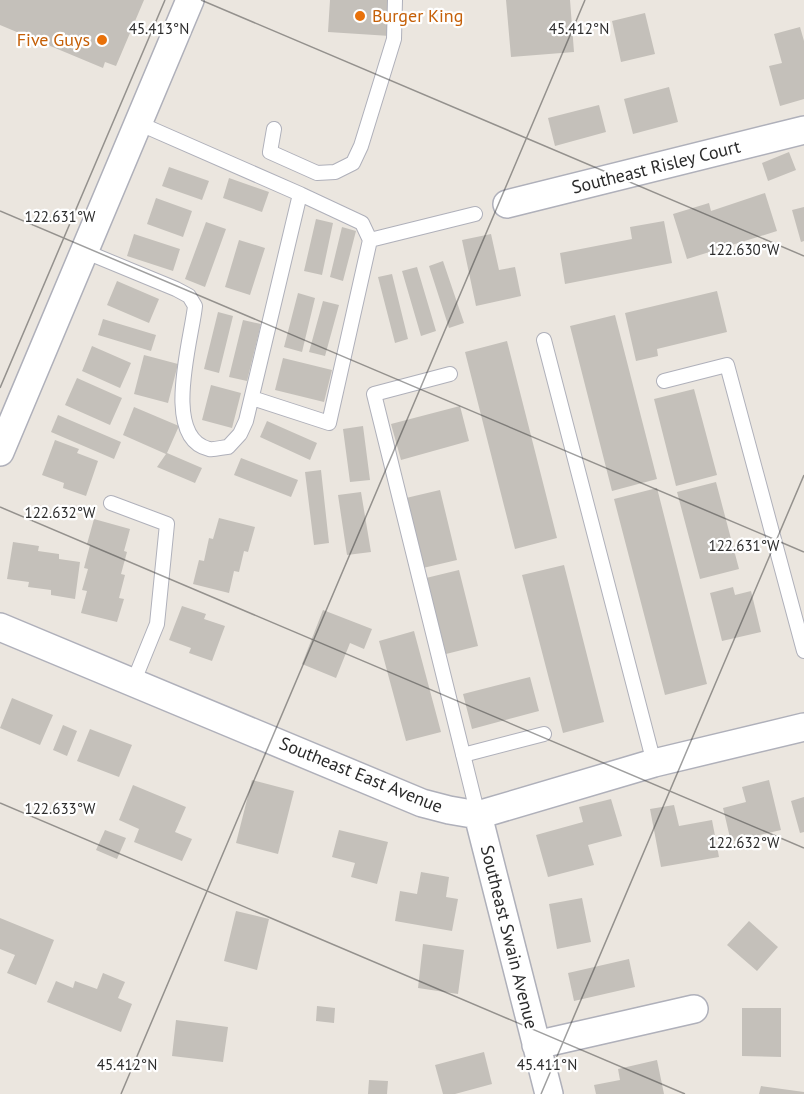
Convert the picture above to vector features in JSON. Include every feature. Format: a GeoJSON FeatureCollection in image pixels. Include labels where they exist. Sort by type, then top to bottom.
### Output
{"type":"FeatureCollection","features":[{"type":"Feature","properties":{"kind":"street"},"geometry":{"type":"LineString","coordinates":[[0,452],[190,0]]}},
{"type":"Feature","properties":{"kind":"street","name":"Southeast Risley Court"},"geometry":{"type":"LineString","coordinates":[[507,204],[804,130]]}},
{"type":"Feature","properties":{"kind":"street","name":"Southeast East Avenue"},"geometry":{"type":"LineString","coordinates":[[0,627],[422,803],[478,815],[654,763],[804,726]]}},
{"type":"Feature","properties":{"kind":"street","name":"Southeast Swain Avenue"},"geometry":{"type":"LineString","coordinates":[[478,815],[549,1094]]}},
{"type":"Feature","properties":{"kind":"street"},"geometry":{"type":"LineString","coordinates":[[536,1046],[694,1009]]}},
{"type":"Feature","properties":{"kind":"lane"},"geometry":{"type":"LineString","coordinates":[[274,129],[270,152],[317,173],[335,172],[352,163],[361,146],[394,39],[395,0]]}},
{"type":"Feature","properties":{"kind":"lane"},"geometry":{"type":"LineString","coordinates":[[138,123],[362,223],[370,240],[329,423],[252,398]]}},
{"type":"Feature","properties":{"kind":"lane"},"geometry":{"type":"LineString","coordinates":[[84,251],[189,296],[195,306],[185,358],[183,388],[186,425],[195,441],[210,449],[228,447],[240,434],[246,421],[300,194]]}},
{"type":"Feature","properties":{"kind":"lane"},"geometry":{"type":"LineString","coordinates":[[370,240],[475,213]]}},
{"type":"Feature","properties":{"kind":"lane"},"geometry":{"type":"LineString","coordinates":[[544,340],[654,763]]}},
{"type":"Feature","properties":{"kind":"lane"},"geometry":{"type":"LineString","coordinates":[[664,381],[727,365],[804,651]]}},
{"type":"Feature","properties":{"kind":"lane"},"geometry":{"type":"LineString","coordinates":[[450,374],[374,394],[478,815]]}},
{"type":"Feature","properties":{"kind":"lane"},"geometry":{"type":"LineString","coordinates":[[111,503],[167,524],[156,624],[133,683]]}},
{"type":"Feature","properties":{"kind":"lane"},"geometry":{"type":"LineString","coordinates":[[463,755],[544,734]]}},
{"type":"Feature","properties":{"kind":"building"},"geometry":{"type":"Polygon","coordinates":[[[0,0],[144,0],[116,66],[105,62],[103,68],[0,25],[0,0]]]}},
{"type":"Feature","properties":{"kind":"building","name":"Burger King"},"geometry":{"type":"Polygon","coordinates":[[[330,0],[392,0],[390,36],[328,32],[330,0]]]}},
{"type":"Feature","properties":{"kind":"building"},"geometry":{"type":"Polygon","coordinates":[[[506,0],[570,0],[574,52],[511,57],[506,0]]]}},
{"type":"Feature","properties":{"kind":"building"},"geometry":{"type":"Polygon","coordinates":[[[645,13],[655,54],[621,62],[612,21],[645,13]]]}},
{"type":"Feature","properties":{"kind":"building"},"geometry":{"type":"Polygon","coordinates":[[[800,27],[804,41],[804,99],[780,106],[769,66],[782,63],[774,34],[800,27]]]}},
{"type":"Feature","properties":{"kind":"building"},"geometry":{"type":"Polygon","coordinates":[[[669,87],[678,122],[633,134],[624,99],[669,87]]]}},
{"type":"Feature","properties":{"kind":"building"},"geometry":{"type":"Polygon","coordinates":[[[599,105],[606,132],[555,146],[548,118],[599,105]]]}},
{"type":"Feature","properties":{"kind":"building"},"geometry":{"type":"Polygon","coordinates":[[[789,152],[796,170],[768,181],[762,163],[789,152]]]}},
{"type":"Feature","properties":{"kind":"building"},"geometry":{"type":"Polygon","coordinates":[[[169,167],[209,181],[202,200],[162,186],[169,167]]]}},
{"type":"Feature","properties":{"kind":"building"},"geometry":{"type":"Polygon","coordinates":[[[229,178],[269,192],[262,212],[223,198],[229,178]]]}},
{"type":"Feature","properties":{"kind":"building"},"geometry":{"type":"Polygon","coordinates":[[[765,193],[777,231],[687,259],[673,214],[709,203],[711,211],[765,193]]]}},
{"type":"Feature","properties":{"kind":"building"},"geometry":{"type":"Polygon","coordinates":[[[156,198],[192,211],[183,237],[147,224],[156,198]]]}},
{"type":"Feature","properties":{"kind":"building"},"geometry":{"type":"Polygon","coordinates":[[[804,207],[804,241],[801,242],[792,210],[804,207]]]}},
{"type":"Feature","properties":{"kind":"building"},"geometry":{"type":"Polygon","coordinates":[[[316,219],[333,223],[322,275],[304,271],[316,219]]]}},
{"type":"Feature","properties":{"kind":"building"},"geometry":{"type":"Polygon","coordinates":[[[664,221],[672,263],[565,284],[560,253],[632,239],[630,227],[664,221]]]}},
{"type":"Feature","properties":{"kind":"building"},"geometry":{"type":"Polygon","coordinates":[[[206,222],[226,229],[205,287],[185,279],[206,222]]]}},
{"type":"Feature","properties":{"kind":"building"},"geometry":{"type":"Polygon","coordinates":[[[342,227],[356,231],[343,281],[330,277],[342,227]]]}},
{"type":"Feature","properties":{"kind":"building"},"geometry":{"type":"Polygon","coordinates":[[[134,234],[180,249],[173,271],[127,256],[134,234]]]}},
{"type":"Feature","properties":{"kind":"building"},"geometry":{"type":"Polygon","coordinates":[[[491,234],[499,270],[515,267],[521,296],[476,306],[462,240],[491,234]]]}},
{"type":"Feature","properties":{"kind":"building"},"geometry":{"type":"Polygon","coordinates":[[[239,240],[265,248],[250,295],[225,287],[239,240]]]}},
{"type":"Feature","properties":{"kind":"building"},"geometry":{"type":"Polygon","coordinates":[[[443,261],[464,323],[449,328],[429,266],[443,261]]]}},
{"type":"Feature","properties":{"kind":"building"},"geometry":{"type":"Polygon","coordinates":[[[417,267],[436,331],[421,336],[402,271],[417,267]]]}},
{"type":"Feature","properties":{"kind":"building"},"geometry":{"type":"Polygon","coordinates":[[[392,274],[408,339],[395,343],[378,277],[392,274]]]}},
{"type":"Feature","properties":{"kind":"building"},"geometry":{"type":"Polygon","coordinates":[[[117,281],[159,299],[149,323],[107,305],[117,281]]]}},
{"type":"Feature","properties":{"kind":"building"},"geometry":{"type":"Polygon","coordinates":[[[717,291],[727,332],[657,349],[658,356],[636,361],[625,313],[717,291]]]}},
{"type":"Feature","properties":{"kind":"building"},"geometry":{"type":"Polygon","coordinates":[[[298,293],[315,298],[302,352],[284,347],[298,293]]]}},
{"type":"Feature","properties":{"kind":"building"},"geometry":{"type":"Polygon","coordinates":[[[323,301],[339,305],[325,356],[309,352],[323,301]]]}},
{"type":"Feature","properties":{"kind":"building"},"geometry":{"type":"Polygon","coordinates":[[[218,312],[233,316],[219,373],[204,369],[218,312]]]}},
{"type":"Feature","properties":{"kind":"building"},"geometry":{"type":"Polygon","coordinates":[[[615,315],[657,479],[612,491],[570,326],[615,315]]]}},
{"type":"Feature","properties":{"kind":"building"},"geometry":{"type":"Polygon","coordinates":[[[103,319],[156,335],[151,351],[98,335],[103,319]]]}},
{"type":"Feature","properties":{"kind":"building"},"geometry":{"type":"Polygon","coordinates":[[[243,320],[261,324],[247,381],[229,377],[243,320]]]}},
{"type":"Feature","properties":{"kind":"building"},"geometry":{"type":"Polygon","coordinates":[[[507,341],[557,538],[515,549],[465,352],[507,341]]]}},
{"type":"Feature","properties":{"kind":"building"},"geometry":{"type":"Polygon","coordinates":[[[92,346],[131,363],[120,388],[82,371],[92,346]]]}},
{"type":"Feature","properties":{"kind":"building"},"geometry":{"type":"Polygon","coordinates":[[[144,355],[178,364],[168,403],[134,394],[144,355]]]}},
{"type":"Feature","properties":{"kind":"building"},"geometry":{"type":"Polygon","coordinates":[[[283,358],[332,370],[324,402],[275,390],[283,358]]]}},
{"type":"Feature","properties":{"kind":"building"},"geometry":{"type":"Polygon","coordinates":[[[77,378],[122,398],[110,425],[65,405],[77,378]]]}},
{"type":"Feature","properties":{"kind":"building"},"geometry":{"type":"Polygon","coordinates":[[[211,385],[241,393],[232,428],[202,420],[211,385]]]}},
{"type":"Feature","properties":{"kind":"building"},"geometry":{"type":"Polygon","coordinates":[[[694,389],[717,475],[676,486],[654,399],[694,389]]]}},
{"type":"Feature","properties":{"kind":"building"},"geometry":{"type":"Polygon","coordinates":[[[460,406],[469,441],[401,460],[391,424],[460,406]]]}},
{"type":"Feature","properties":{"kind":"building"},"geometry":{"type":"Polygon","coordinates":[[[134,407],[179,426],[167,453],[202,468],[195,483],[157,467],[166,454],[123,435],[134,407]]]}},
{"type":"Feature","properties":{"kind":"building"},"geometry":{"type":"Polygon","coordinates":[[[58,415],[121,442],[114,459],[51,432],[58,415]]]}},
{"type":"Feature","properties":{"kind":"building"},"geometry":{"type":"Polygon","coordinates":[[[267,421],[317,443],[310,460],[260,437],[267,421]]]}},
{"type":"Feature","properties":{"kind":"building"},"geometry":{"type":"Polygon","coordinates":[[[363,426],[370,480],[350,482],[343,429],[363,426]]]}},
{"type":"Feature","properties":{"kind":"building"},"geometry":{"type":"Polygon","coordinates":[[[55,440],[79,449],[77,453],[98,461],[86,496],[63,488],[64,483],[42,475],[55,440]]]}},
{"type":"Feature","properties":{"kind":"building"},"geometry":{"type":"Polygon","coordinates":[[[241,458],[298,480],[291,497],[234,475],[241,458]]]}},
{"type":"Feature","properties":{"kind":"building"},"geometry":{"type":"Polygon","coordinates":[[[321,470],[329,543],[314,545],[305,472],[321,470]]]}},
{"type":"Feature","properties":{"kind":"building"},"geometry":{"type":"Polygon","coordinates":[[[716,482],[739,569],[700,579],[677,492],[716,482]]]}},
{"type":"Feature","properties":{"kind":"building"},"geometry":{"type":"Polygon","coordinates":[[[657,488],[707,684],[665,695],[614,499],[657,488]]]}},
{"type":"Feature","properties":{"kind":"building"},"geometry":{"type":"Polygon","coordinates":[[[440,490],[457,560],[423,568],[406,498],[440,490]]]}},
{"type":"Feature","properties":{"kind":"building"},"geometry":{"type":"Polygon","coordinates":[[[361,492],[371,552],[347,555],[338,495],[361,492]]]}},
{"type":"Feature","properties":{"kind":"building"},"geometry":{"type":"Polygon","coordinates":[[[219,518],[255,527],[248,552],[244,551],[239,572],[234,571],[229,593],[193,584],[199,560],[204,561],[209,538],[213,539],[219,518]]]}},
{"type":"Feature","properties":{"kind":"building"},"geometry":{"type":"Polygon","coordinates":[[[94,519],[130,529],[121,574],[125,575],[119,598],[124,599],[117,622],[81,613],[87,591],[82,590],[88,569],[84,568],[90,545],[87,544],[94,519]]]}},
{"type":"Feature","properties":{"kind":"building"},"geometry":{"type":"Polygon","coordinates":[[[13,542],[39,546],[38,551],[59,554],[59,559],[80,562],[75,599],[51,595],[51,590],[28,587],[29,582],[7,579],[13,542]]]}},
{"type":"Feature","properties":{"kind":"building"},"geometry":{"type":"Polygon","coordinates":[[[564,565],[604,722],[563,733],[522,575],[564,565]]]}},
{"type":"Feature","properties":{"kind":"building"},"geometry":{"type":"Polygon","coordinates":[[[459,570],[478,646],[446,654],[426,578],[459,570]]]}},
{"type":"Feature","properties":{"kind":"building"},"geometry":{"type":"Polygon","coordinates":[[[733,587],[735,595],[751,591],[761,632],[722,641],[710,593],[733,587]]]}},
{"type":"Feature","properties":{"kind":"building"},"geometry":{"type":"Polygon","coordinates":[[[182,606],[206,614],[204,619],[225,626],[212,661],[189,653],[191,648],[169,640],[182,606]]]}},
{"type":"Feature","properties":{"kind":"building"},"geometry":{"type":"Polygon","coordinates":[[[323,610],[372,629],[364,649],[350,643],[336,678],[302,664],[323,610]]]}},
{"type":"Feature","properties":{"kind":"building"},"geometry":{"type":"Polygon","coordinates":[[[414,631],[441,732],[406,741],[379,641],[414,631]]]}},
{"type":"Feature","properties":{"kind":"building"},"geometry":{"type":"Polygon","coordinates":[[[530,677],[539,711],[472,729],[463,694],[530,677]]]}},
{"type":"Feature","properties":{"kind":"building"},"geometry":{"type":"Polygon","coordinates":[[[12,698],[53,715],[40,745],[0,728],[12,698]]]}},
{"type":"Feature","properties":{"kind":"building"},"geometry":{"type":"Polygon","coordinates":[[[63,725],[77,731],[67,756],[53,750],[63,725]]]}},
{"type":"Feature","properties":{"kind":"building"},"geometry":{"type":"Polygon","coordinates":[[[90,729],[132,745],[119,777],[77,761],[90,729]]]}},
{"type":"Feature","properties":{"kind":"building"},"geometry":{"type":"Polygon","coordinates":[[[252,780],[294,791],[278,854],[236,843],[252,780]]]}},
{"type":"Feature","properties":{"kind":"building"},"geometry":{"type":"Polygon","coordinates":[[[769,780],[781,830],[731,842],[723,808],[746,802],[742,787],[769,780]]]}},
{"type":"Feature","properties":{"kind":"building"},"geometry":{"type":"Polygon","coordinates":[[[133,785],[186,807],[175,832],[192,839],[182,861],[134,842],[139,829],[119,820],[133,785]]]}},
{"type":"Feature","properties":{"kind":"building"},"geometry":{"type":"Polygon","coordinates":[[[804,797],[804,832],[800,833],[791,801],[804,797]]]}},
{"type":"Feature","properties":{"kind":"building"},"geometry":{"type":"Polygon","coordinates":[[[611,799],[622,836],[588,845],[594,865],[548,877],[536,835],[583,822],[579,807],[611,799]]]}},
{"type":"Feature","properties":{"kind":"building"},"geometry":{"type":"Polygon","coordinates":[[[674,805],[679,826],[712,820],[719,857],[661,867],[650,809],[674,805]]]}},
{"type":"Feature","properties":{"kind":"building"},"geometry":{"type":"Polygon","coordinates":[[[105,830],[126,838],[117,859],[96,850],[105,830]]]}},
{"type":"Feature","properties":{"kind":"building"},"geometry":{"type":"Polygon","coordinates":[[[339,830],[388,842],[377,884],[351,877],[355,863],[332,857],[339,830]]]}},
{"type":"Feature","properties":{"kind":"building"},"geometry":{"type":"Polygon","coordinates":[[[421,872],[449,877],[446,897],[458,899],[452,931],[395,921],[400,891],[417,894],[421,872]]]}},
{"type":"Feature","properties":{"kind":"building"},"geometry":{"type":"Polygon","coordinates":[[[582,898],[591,942],[557,949],[549,904],[582,898]]]}},
{"type":"Feature","properties":{"kind":"building"},"geometry":{"type":"Polygon","coordinates":[[[236,911],[269,919],[257,970],[224,961],[236,911]]]}},
{"type":"Feature","properties":{"kind":"building"},"geometry":{"type":"Polygon","coordinates":[[[0,918],[54,940],[36,985],[7,973],[15,955],[0,949],[0,918]]]}},
{"type":"Feature","properties":{"kind":"building"},"geometry":{"type":"Polygon","coordinates":[[[749,921],[778,947],[757,971],[727,945],[749,921]]]}},
{"type":"Feature","properties":{"kind":"building"},"geometry":{"type":"Polygon","coordinates":[[[423,944],[464,950],[458,994],[418,988],[423,944]]]}},
{"type":"Feature","properties":{"kind":"building"},"geometry":{"type":"Polygon","coordinates":[[[629,959],[635,987],[574,1001],[568,973],[629,959]]]}},
{"type":"Feature","properties":{"kind":"building"},"geometry":{"type":"Polygon","coordinates":[[[103,973],[125,982],[118,998],[132,1004],[121,1032],[47,1002],[56,981],[73,988],[75,981],[97,989],[103,973]]]}},
{"type":"Feature","properties":{"kind":"building"},"geometry":{"type":"Polygon","coordinates":[[[317,1006],[335,1008],[334,1023],[316,1021],[317,1006]]]}},
{"type":"Feature","properties":{"kind":"building"},"geometry":{"type":"Polygon","coordinates":[[[742,1008],[781,1008],[781,1057],[742,1056],[742,1008]]]}},
{"type":"Feature","properties":{"kind":"building"},"geometry":{"type":"Polygon","coordinates":[[[176,1020],[228,1027],[223,1062],[172,1056],[176,1020]]]}},
{"type":"Feature","properties":{"kind":"building"},"geometry":{"type":"Polygon","coordinates":[[[484,1052],[492,1084],[455,1094],[443,1094],[435,1065],[484,1052]]]}},
{"type":"Feature","properties":{"kind":"building"},"geometry":{"type":"Polygon","coordinates":[[[657,1060],[664,1094],[596,1094],[594,1085],[620,1080],[618,1069],[657,1060]]]}},
{"type":"Feature","properties":{"kind":"building"},"geometry":{"type":"Polygon","coordinates":[[[369,1080],[388,1081],[387,1094],[368,1094],[369,1080]]]}},
{"type":"Feature","properties":{"kind":"building"},"geometry":{"type":"Polygon","coordinates":[[[761,1086],[804,1092],[804,1094],[759,1094],[761,1086]]]}},
{"type":"Feature","properties":{"kind":"place","name":"Burger King"},"geometry":{"type":"Point","coordinates":[360,16]}},
{"type":"Feature","properties":{"kind":"place","name":"Five Guys"},"geometry":{"type":"Point","coordinates":[102,40]}}]}
